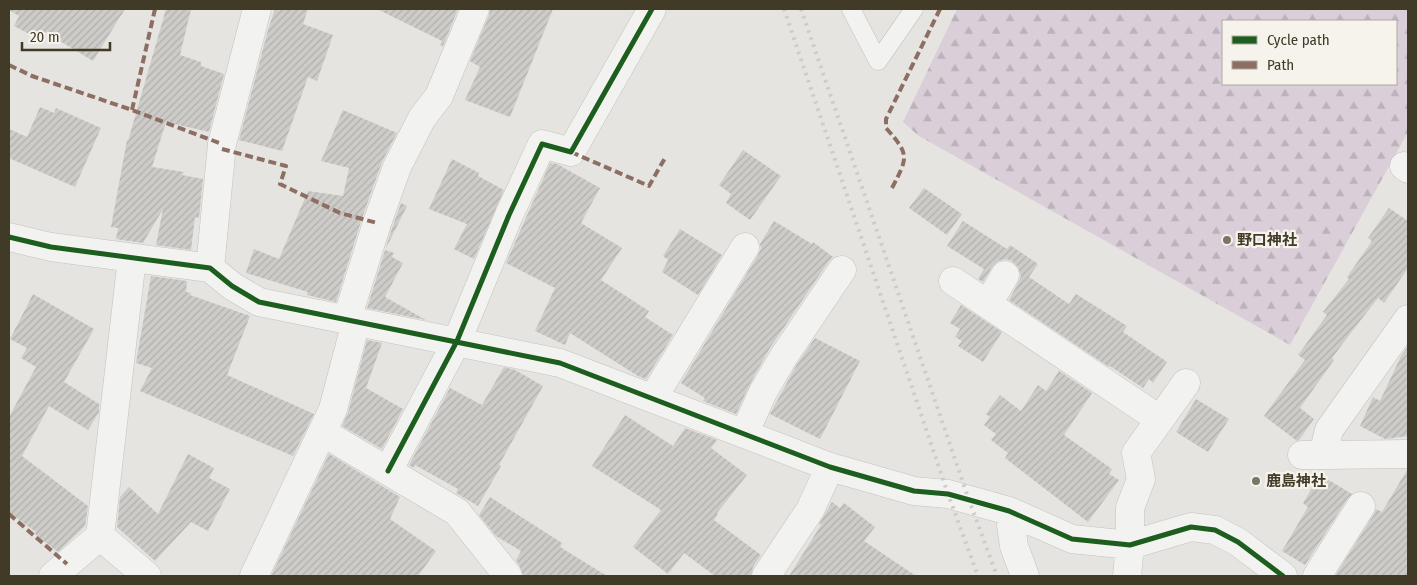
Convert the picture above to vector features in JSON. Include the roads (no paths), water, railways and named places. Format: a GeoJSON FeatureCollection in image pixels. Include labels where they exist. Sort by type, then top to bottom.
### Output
{"type":"FeatureCollection","features":[{"type":"Feature","properties":{"kind":"street"},"geometry":{"type":"LineString","coordinates":[[210,268],[222,144],[257,9]]}},
{"type":"Feature","properties":{"kind":"street"},"geometry":{"type":"LineString","coordinates":[[254,576],[333,409],[352,321],[377,223],[397,167],[422,118],[439,96],[475,9]]}},
{"type":"Feature","properties":{"kind":"street"},"geometry":{"type":"LineString","coordinates":[[388,471],[457,341],[509,215],[542,144],[571,152],[652,9]]}},
{"type":"Feature","properties":{"kind":"street"},"geometry":{"type":"LineString","coordinates":[[9,237],[51,248],[210,268],[232,286],[259,302],[560,363],[830,467],[914,491],[948,494],[1009,511],[1072,539],[1130,545],[1191,527],[1215,530],[1238,542],[1283,576]]}},
{"type":"Feature","properties":{"kind":"street"},"geometry":{"type":"LineString","coordinates":[[653,398],[745,247]]}},
{"type":"Feature","properties":{"kind":"street"},"geometry":{"type":"LineString","coordinates":[[53,576],[100,536],[132,258]]}},
{"type":"Feature","properties":{"kind":"street"},"geometry":{"type":"LineString","coordinates":[[744,434],[763,392],[784,356],[842,270]]}},
{"type":"Feature","properties":{"kind":"street"},"geometry":{"type":"LineString","coordinates":[[988,304],[1005,275]]}},
{"type":"Feature","properties":{"kind":"street"},"geometry":{"type":"LineString","coordinates":[[953,280],[1159,418]]}},
{"type":"Feature","properties":{"kind":"street"},"geometry":{"type":"LineString","coordinates":[[1408,320],[1328,430],[1313,455],[1408,454]]}},
{"type":"Feature","properties":{"kind":"street"},"geometry":{"type":"LineString","coordinates":[[1126,576],[1130,545],[1130,508],[1141,479],[1136,453],[1159,418],[1186,383]]}},
{"type":"Feature","properties":{"kind":"street"},"geometry":{"type":"LineString","coordinates":[[322,432],[457,512],[508,576]]}},
{"type":"Feature","properties":{"kind":"street"},"geometry":{"type":"LineString","coordinates":[[766,576],[810,510],[830,467]]}},
{"type":"Feature","properties":{"kind":"street"},"geometry":{"type":"LineString","coordinates":[[1317,576],[1361,506]]}},
{"type":"Feature","properties":{"kind":"street"},"geometry":{"type":"LineString","coordinates":[[1009,511],[1014,546],[1025,576]]}},
{"type":"Feature","properties":{"kind":"street"},"geometry":{"type":"LineString","coordinates":[[100,536],[147,576]]}},
{"type":"Feature","properties":{"kind":"lane"},"geometry":{"type":"LineString","coordinates":[[851,9],[878,61],[914,9]]}},
{"type":"Feature","properties":{"kind":"railway"},"geometry":{"type":"LineString","coordinates":[[784,9],[948,494],[978,576]]}},
{"type":"Feature","properties":{"kind":"railway"},"geometry":{"type":"LineString","coordinates":[[801,9],[969,500],[997,576]]}},
{"type":"Feature","properties":{"kind":"place","name":"野口神社"},"geometry":{"type":"Point","coordinates":[1227,240]}},
{"type":"Feature","properties":{"kind":"place","name":"鹿島神社"},"geometry":{"type":"Point","coordinates":[1256,481]}}]}
